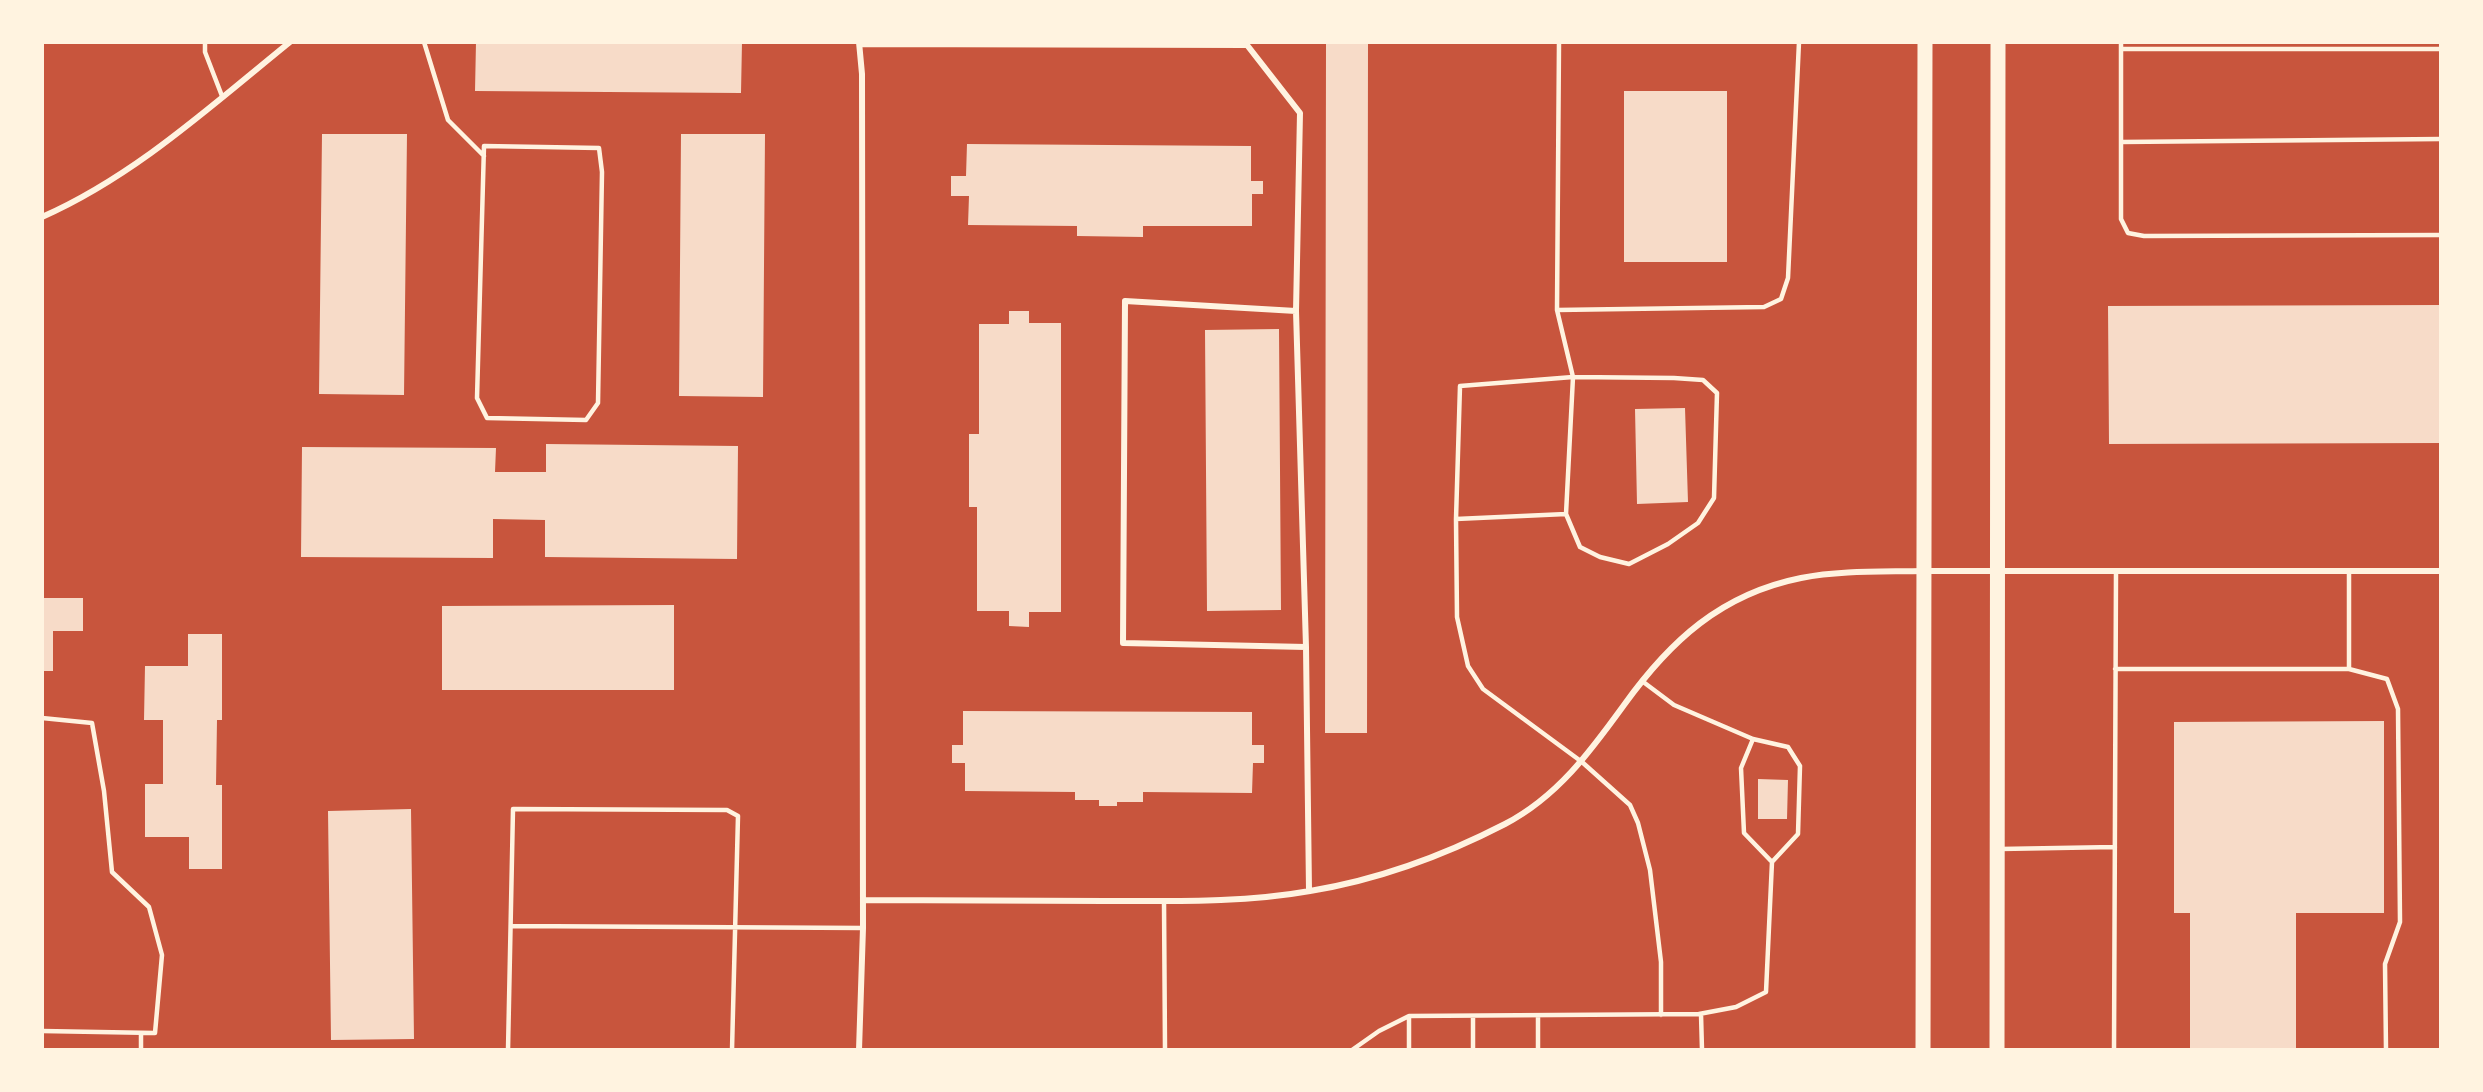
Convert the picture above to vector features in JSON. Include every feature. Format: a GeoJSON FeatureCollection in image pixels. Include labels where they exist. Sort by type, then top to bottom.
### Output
{"type":"FeatureCollection","features":[{"type":"Feature","properties":{"kind":"main road"},"geometry":{"type":"LineString","coordinates":[[1923,1050],[1925,42]]}},
{"type":"Feature","properties":{"kind":"main road"},"geometry":{"type":"LineString","coordinates":[[1997,1050],[1998,42]]}},
{"type":"Feature","properties":{"kind":"street"},"geometry":{"type":"LineString","coordinates":[[42,217],[66,206],[136,165],[291,42]]}},
{"type":"Feature","properties":{"kind":"street"},"geometry":{"type":"LineString","coordinates":[[859,1050],[864,928],[862,74],[860,43],[1247,43],[1300,113],[1296,311],[1306,647],[1309,891]]}},
{"type":"Feature","properties":{"kind":"street"},"geometry":{"type":"LineString","coordinates":[[1296,311],[1125,301],[1123,643],[1306,647]]}},
{"type":"Feature","properties":{"kind":"street"},"geometry":{"type":"LineString","coordinates":[[864,900],[1216,900],[1309,891],[1385,873],[1486,833],[1541,801],[1563,784],[1582,762],[1642,681],[1678,640],[1716,611],[1758,591],[1801,578],[1924,571],[2441,571]]}},
{"type":"Feature","properties":{"kind":"lane"},"geometry":{"type":"LineString","coordinates":[[205,42],[205,52],[222,96]]}},
{"type":"Feature","properties":{"kind":"lane"},"geometry":{"type":"LineString","coordinates":[[424,42],[448,120],[484,156],[477,398],[487,418],[586,420],[598,404],[602,172],[599,148],[484,146],[484,156]]}},
{"type":"Feature","properties":{"kind":"lane"},"geometry":{"type":"LineString","coordinates":[[1559,42],[1557,310],[1574,377],[1566,514],[1580,547],[1600,557],[1629,564],[1668,544],[1698,523],[1714,498],[1717,393],[1703,380],[1574,377],[1460,386],[1455,519],[1457,617],[1468,666],[1483,689],[1582,762],[1630,805],[1638,823],[1650,870],[1661,962],[1661,1015]]}},
{"type":"Feature","properties":{"kind":"lane"},"geometry":{"type":"LineString","coordinates":[[1557,310],[1764,307],[1781,299],[1788,278],[1799,42]]}},
{"type":"Feature","properties":{"kind":"lane"},"geometry":{"type":"LineString","coordinates":[[2121,42],[2121,219],[2128,233],[2144,236],[2441,235]]}},
{"type":"Feature","properties":{"kind":"lane"},"geometry":{"type":"LineString","coordinates":[[2121,49],[2441,49]]}},
{"type":"Feature","properties":{"kind":"lane"},"geometry":{"type":"LineString","coordinates":[[2121,142],[2441,139]]}},
{"type":"Feature","properties":{"kind":"lane"},"geometry":{"type":"LineString","coordinates":[[1455,519],[1566,514]]}},
{"type":"Feature","properties":{"kind":"lane"},"geometry":{"type":"LineString","coordinates":[[2114,1050],[2116,571]]}},
{"type":"Feature","properties":{"kind":"lane"},"geometry":{"type":"LineString","coordinates":[[2349,571],[2349,669]]}},
{"type":"Feature","properties":{"kind":"lane"},"geometry":{"type":"LineString","coordinates":[[2115,669],[2349,669],[2387,679],[2398,709],[2400,922],[2385,964],[2386,1050]]}},
{"type":"Feature","properties":{"kind":"lane"},"geometry":{"type":"LineString","coordinates":[[1642,681],[1674,705],[1753,739],[1788,747],[1800,766],[1798,834],[1772,862],[1766,992],[1736,1007],[1696,1015]]}},
{"type":"Feature","properties":{"kind":"lane"},"geometry":{"type":"LineString","coordinates":[[42,718],[92,723],[104,791],[112,873],[149,906],[162,955],[155,1033],[42,1031]]}},
{"type":"Feature","properties":{"kind":"lane"},"geometry":{"type":"LineString","coordinates":[[1753,739],[1741,768],[1744,833],[1772,862]]}},
{"type":"Feature","properties":{"kind":"lane"},"geometry":{"type":"LineString","coordinates":[[508,1050],[513,809],[728,810],[738,816],[732,1050]]}},
{"type":"Feature","properties":{"kind":"lane"},"geometry":{"type":"LineString","coordinates":[[1998,849],[2115,847]]}},
{"type":"Feature","properties":{"kind":"lane"},"geometry":{"type":"LineString","coordinates":[[1164,901],[1165,1050]]}},
{"type":"Feature","properties":{"kind":"lane"},"geometry":{"type":"LineString","coordinates":[[511,926],[864,928]]}},
{"type":"Feature","properties":{"kind":"lane"},"geometry":{"type":"LineString","coordinates":[[1352,1050],[1379,1031],[1409,1016],[1701,1014],[1702,1050]]}},
{"type":"Feature","properties":{"kind":"lane"},"geometry":{"type":"LineString","coordinates":[[1409,1016],[1409,1050]]}},
{"type":"Feature","properties":{"kind":"lane"},"geometry":{"type":"LineString","coordinates":[[1473,1016],[1473,1050]]}},
{"type":"Feature","properties":{"kind":"lane"},"geometry":{"type":"LineString","coordinates":[[1538,1016],[1538,1050]]}},
{"type":"Feature","properties":{"kind":"lane"},"geometry":{"type":"LineString","coordinates":[[141,1033],[141,1050]]}},
{"type":"Feature","properties":{"kind":"building"},"geometry":{"type":"Polygon","coordinates":[[[476,42],[742,42],[741,93],[475,91],[476,42]]]}},
{"type":"Feature","properties":{"kind":"building"},"geometry":{"type":"Polygon","coordinates":[[[1326,42],[1368,42],[1367,733],[1325,733],[1326,42]]]}},
{"type":"Feature","properties":{"kind":"building"},"geometry":{"type":"Polygon","coordinates":[[[1624,91],[1727,91],[1727,262],[1624,262],[1624,91]]]}},
{"type":"Feature","properties":{"kind":"building"},"geometry":{"type":"Polygon","coordinates":[[[322,134],[407,134],[404,395],[319,394],[322,134]]]}},
{"type":"Feature","properties":{"kind":"building"},"geometry":{"type":"Polygon","coordinates":[[[681,134],[765,134],[763,397],[679,396],[681,134]]]}},
{"type":"Feature","properties":{"kind":"building"},"geometry":{"type":"Polygon","coordinates":[[[967,144],[1251,146],[1251,181],[1263,181],[1263,194],[1252,194],[1252,226],[1143,226],[1143,237],[1077,236],[1077,226],[968,225],[969,196],[951,196],[951,176],[966,176],[967,144]]]}},
{"type":"Feature","properties":{"kind":"building"},"geometry":{"type":"Polygon","coordinates":[[[2441,305],[2441,443],[2109,444],[2108,306],[2441,305]]]}},
{"type":"Feature","properties":{"kind":"building"},"geometry":{"type":"Polygon","coordinates":[[[1009,311],[1029,311],[1029,323],[1061,323],[1061,612],[1029,612],[1029,627],[1009,626],[1009,611],[977,611],[977,507],[969,507],[969,434],[979,434],[979,324],[1009,324],[1009,311]]]}},
{"type":"Feature","properties":{"kind":"building"},"geometry":{"type":"Polygon","coordinates":[[[1279,329],[1281,610],[1207,611],[1205,330],[1279,329]]]}},
{"type":"Feature","properties":{"kind":"building"},"geometry":{"type":"Polygon","coordinates":[[[1685,408],[1688,502],[1637,504],[1635,409],[1685,408]]]}},
{"type":"Feature","properties":{"kind":"building"},"geometry":{"type":"Polygon","coordinates":[[[546,444],[738,446],[737,559],[545,557],[545,520],[493,519],[493,558],[301,557],[302,447],[496,448],[495,472],[546,472],[546,444]]]}},
{"type":"Feature","properties":{"kind":"building"},"geometry":{"type":"Polygon","coordinates":[[[42,598],[83,598],[83,631],[53,631],[53,671],[42,671],[42,598]]]}},
{"type":"Feature","properties":{"kind":"building"},"geometry":{"type":"Polygon","coordinates":[[[674,605],[674,690],[442,690],[442,606],[674,605]]]}},
{"type":"Feature","properties":{"kind":"building"},"geometry":{"type":"Polygon","coordinates":[[[188,634],[222,634],[222,720],[217,720],[216,785],[222,785],[222,869],[189,869],[189,837],[145,837],[145,784],[163,784],[163,720],[144,720],[145,666],[188,666],[188,634]]]}},
{"type":"Feature","properties":{"kind":"building"},"geometry":{"type":"Polygon","coordinates":[[[963,711],[1252,712],[1252,745],[1264,745],[1264,763],[1253,763],[1252,793],[1143,792],[1143,802],[1117,802],[1117,806],[1099,806],[1099,800],[1075,800],[1075,792],[965,791],[965,763],[952,763],[952,745],[963,745],[963,711]]]}},
{"type":"Feature","properties":{"kind":"building"},"geometry":{"type":"Polygon","coordinates":[[[2384,721],[2384,913],[2296,913],[2296,1050],[2190,1050],[2190,913],[2174,913],[2174,722],[2384,721]]]}},
{"type":"Feature","properties":{"kind":"building"},"geometry":{"type":"Polygon","coordinates":[[[1758,779],[1788,780],[1787,819],[1758,819],[1758,779]]]}},
{"type":"Feature","properties":{"kind":"building"},"geometry":{"type":"Polygon","coordinates":[[[411,809],[414,1039],[331,1040],[328,811],[411,809]]]}}]}
